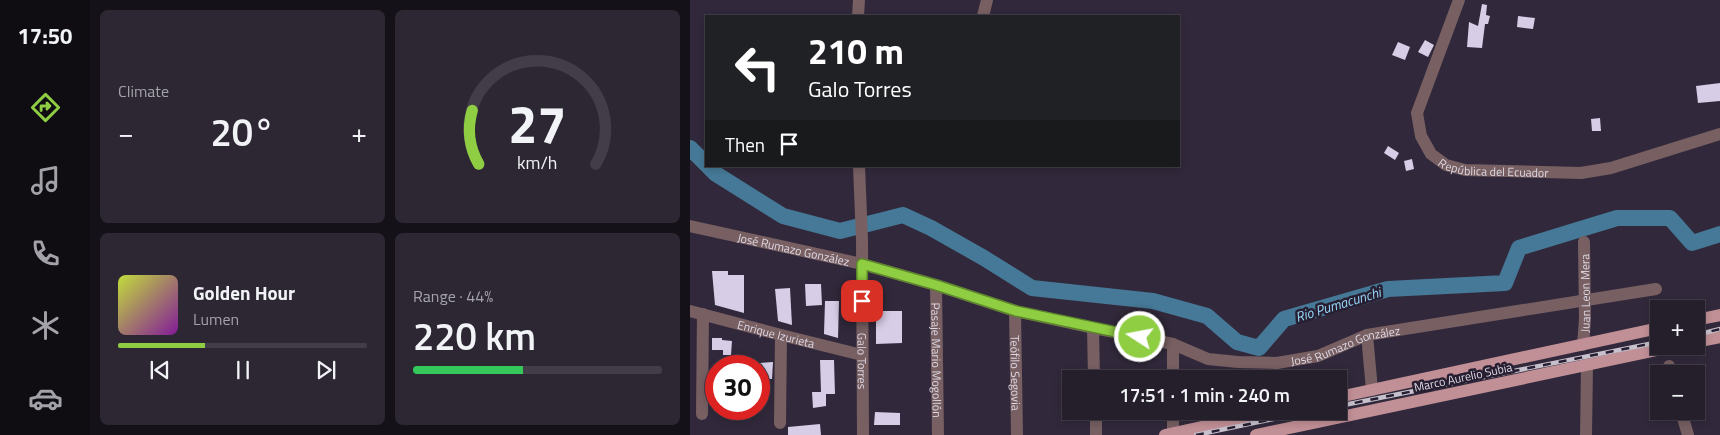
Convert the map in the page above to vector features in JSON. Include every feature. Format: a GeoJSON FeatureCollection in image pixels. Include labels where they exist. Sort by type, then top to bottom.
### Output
{"type":"FeatureCollection","features":[{"type":"Feature","properties":{"kind":"main road"},"geometry":{"type":"LineString","coordinates":[[1705,318],[1720,315]]}},
{"type":"Feature","properties":{"kind":"main road","name":"Marco Aurelio Subia"},"geometry":{"type":"LineString","coordinates":[[1347,395],[1650,330]]}},
{"type":"Feature","properties":{"kind":"main road"},"geometry":{"type":"LineString","coordinates":[[1705,340],[1720,337]]}},
{"type":"Feature","properties":{"kind":"main road","name":"Marco Aurelio Subia"},"geometry":{"type":"LineString","coordinates":[[1256,435],[1650,352]]}},
{"type":"Feature","properties":{"kind":"main road"},"geometry":{"type":"LineString","coordinates":[[1169,434],[1234,420]]}},
{"type":"Feature","properties":{"kind":"street"},"geometry":{"type":"LineString","coordinates":[[858,15],[859,0]]}},
{"type":"Feature","properties":{"kind":"street"},"geometry":{"type":"LineString","coordinates":[[983,15],[988,0]]}},
{"type":"Feature","properties":{"kind":"street","name":"República del Ecuador"},"geometry":{"type":"LineString","coordinates":[[1459,0],[1417,113],[1420,136],[1431,154],[1446,165],[1465,170],[1581,173],[1611,168],[1720,134]]}},
{"type":"Feature","properties":{"kind":"street","name":"Galo Torres"},"geometry":{"type":"LineString","coordinates":[[859,167],[862,240],[862,435]]}},
{"type":"Feature","properties":{"kind":"street","name":"José Rumazo González"},"geometry":{"type":"LineString","coordinates":[[690,226],[862,264],[936,285],[1016,311],[1173,344],[1208,360],[1277,363],[1318,356],[1367,335],[1656,289]]}},
{"type":"Feature","properties":{"kind":"street","name":"Juan Leon Mera"},"geometry":{"type":"LineString","coordinates":[[1583,345],[1585,319],[1584,242]]}},
{"type":"Feature","properties":{"kind":"street","name":"Pasaje Mario Mogollón"},"geometry":{"type":"LineString","coordinates":[[936,285],[938,435]]}},
{"type":"Feature","properties":{"kind":"street","name":"Enrique Izurieta"},"geometry":{"type":"LineString","coordinates":[[690,310],[781,336],[862,355]]}},
{"type":"Feature","properties":{"kind":"street","name":"Teófilo Segovia"},"geometry":{"type":"LineString","coordinates":[[1016,311],[1017,435]]}},
{"type":"Feature","properties":{"kind":"street"},"geometry":{"type":"LineString","coordinates":[[702,414],[704,314]]}},
{"type":"Feature","properties":{"kind":"street"},"geometry":{"type":"LineString","coordinates":[[1093,328],[1094,370]]}},
{"type":"Feature","properties":{"kind":"street"},"geometry":{"type":"LineString","coordinates":[[1367,335],[1372,390]]}},
{"type":"Feature","properties":{"kind":"street"},"geometry":{"type":"LineString","coordinates":[[780,422],[781,336]]}},
{"type":"Feature","properties":{"kind":"street"},"geometry":{"type":"LineString","coordinates":[[1173,344],[1173,370]]}},
{"type":"Feature","properties":{"kind":"street"},"geometry":{"type":"LineString","coordinates":[[1586,435],[1587,365]]}},
{"type":"Feature","properties":{"kind":"street"},"geometry":{"type":"LineString","coordinates":[[1096,420],[1096,435]]}},
{"type":"Feature","properties":{"kind":"street"},"geometry":{"type":"LineString","coordinates":[[1169,434],[1171,420]]}},
{"type":"Feature","properties":{"kind":"street"},"geometry":{"type":"LineString","coordinates":[[1684,420],[1688,435]]}},
{"type":"Feature","properties":{"kind":"building"},"geometry":{"type":"Polygon","coordinates":[[[1482,4],[1487,5],[1486,15],[1490,16],[1488,24],[1485,24],[1482,48],[1467,47],[1469,22],[1478,26],[1482,4]]]}},
{"type":"Feature","properties":{"kind":"building"},"geometry":{"type":"Polygon","coordinates":[[[1518,16],[1535,18],[1533,29],[1517,27],[1518,16]]]}},
{"type":"Feature","properties":{"kind":"building"},"geometry":{"type":"Polygon","coordinates":[[[1425,40],[1434,45],[1428,57],[1418,52],[1425,40]]]}},
{"type":"Feature","properties":{"kind":"building"},"geometry":{"type":"Polygon","coordinates":[[[1398,42],[1410,47],[1405,60],[1392,55],[1398,42]]]}},
{"type":"Feature","properties":{"kind":"building"},"geometry":{"type":"Polygon","coordinates":[[[1720,83],[1720,101],[1698,103],[1696,86],[1720,83]]]}},
{"type":"Feature","properties":{"kind":"building"},"geometry":{"type":"Polygon","coordinates":[[[1600,118],[1601,131],[1592,131],[1591,119],[1600,118]]]}},
{"type":"Feature","properties":{"kind":"building"},"geometry":{"type":"Polygon","coordinates":[[[1388,146],[1399,153],[1395,160],[1384,153],[1388,146]]]}},
{"type":"Feature","properties":{"kind":"building"},"geometry":{"type":"Polygon","coordinates":[[[1412,159],[1414,169],[1406,171],[1404,161],[1412,159]]]}},
{"type":"Feature","properties":{"kind":"building"},"geometry":{"type":"Polygon","coordinates":[[[712,271],[728,271],[728,275],[744,275],[744,313],[715,305],[712,271]]]}},
{"type":"Feature","properties":{"kind":"building"},"geometry":{"type":"Polygon","coordinates":[[[805,284],[821,284],[822,305],[806,306],[805,284]]]}},
{"type":"Feature","properties":{"kind":"building"},"geometry":{"type":"Polygon","coordinates":[[[790,288],[792,325],[778,321],[775,289],[790,288]]]}},
{"type":"Feature","properties":{"kind":"building"},"geometry":{"type":"Polygon","coordinates":[[[825,301],[839,301],[838,338],[824,334],[825,301]]]}},
{"type":"Feature","properties":{"kind":"building"},"geometry":{"type":"Polygon","coordinates":[[[876,311],[902,311],[902,343],[876,344],[876,311]]]}},
{"type":"Feature","properties":{"kind":"building"},"geometry":{"type":"Polygon","coordinates":[[[712,338],[732,341],[731,355],[723,355],[723,350],[712,350],[712,338]]]}},
{"type":"Feature","properties":{"kind":"building"},"geometry":{"type":"Polygon","coordinates":[[[820,360],[834,360],[835,394],[826,394],[826,406],[813,408],[812,392],[821,392],[820,360]]]}},
{"type":"Feature","properties":{"kind":"building"},"geometry":{"type":"Polygon","coordinates":[[[770,362],[773,362],[772,379],[770,379],[770,362]]]}},
{"type":"Feature","properties":{"kind":"building"},"geometry":{"type":"Polygon","coordinates":[[[875,412],[900,413],[900,425],[874,425],[875,412]]]}},
{"type":"Feature","properties":{"kind":"building"},"geometry":{"type":"Polygon","coordinates":[[[820,424],[821,435],[788,435],[788,427],[820,424]]]}},
{"type":"Feature","properties":{"kind":"waterway","name":"Rio Pumacunchi"},"geometry":{"type":"LineString","coordinates":[[690,148],[705,163]]}},
{"type":"Feature","properties":{"kind":"waterway","name":"Rio Pumacunchi"},"geometry":{"type":"LineString","coordinates":[[709,167],[716,174],[783,216],[840,231],[903,215],[931,228],[1032,288],[1153,301],[1207,316],[1237,342],[1259,348],[1284,319],[1388,289],[1505,283],[1519,248],[1617,218],[1670,218],[1692,243],[1720,234]]}},
{"type":"Feature","properties":{"kind":"railway"},"geometry":{"type":"LineString","coordinates":[[1705,333],[1720,329]]}},
{"type":"Feature","properties":{"kind":"railway"},"geometry":{"type":"LineString","coordinates":[[1347,404],[1650,344]]}},
{"type":"Feature","properties":{"kind":"railway"},"geometry":{"type":"LineString","coordinates":[[1196,435],[1268,420]]}},
{"type":"Feature","properties":{"kind":"route"},"geometry":{"type":"LineString","coordinates":[[862,301],[862,264],[936,285],[1016,311],[1140,337]]}}]}
